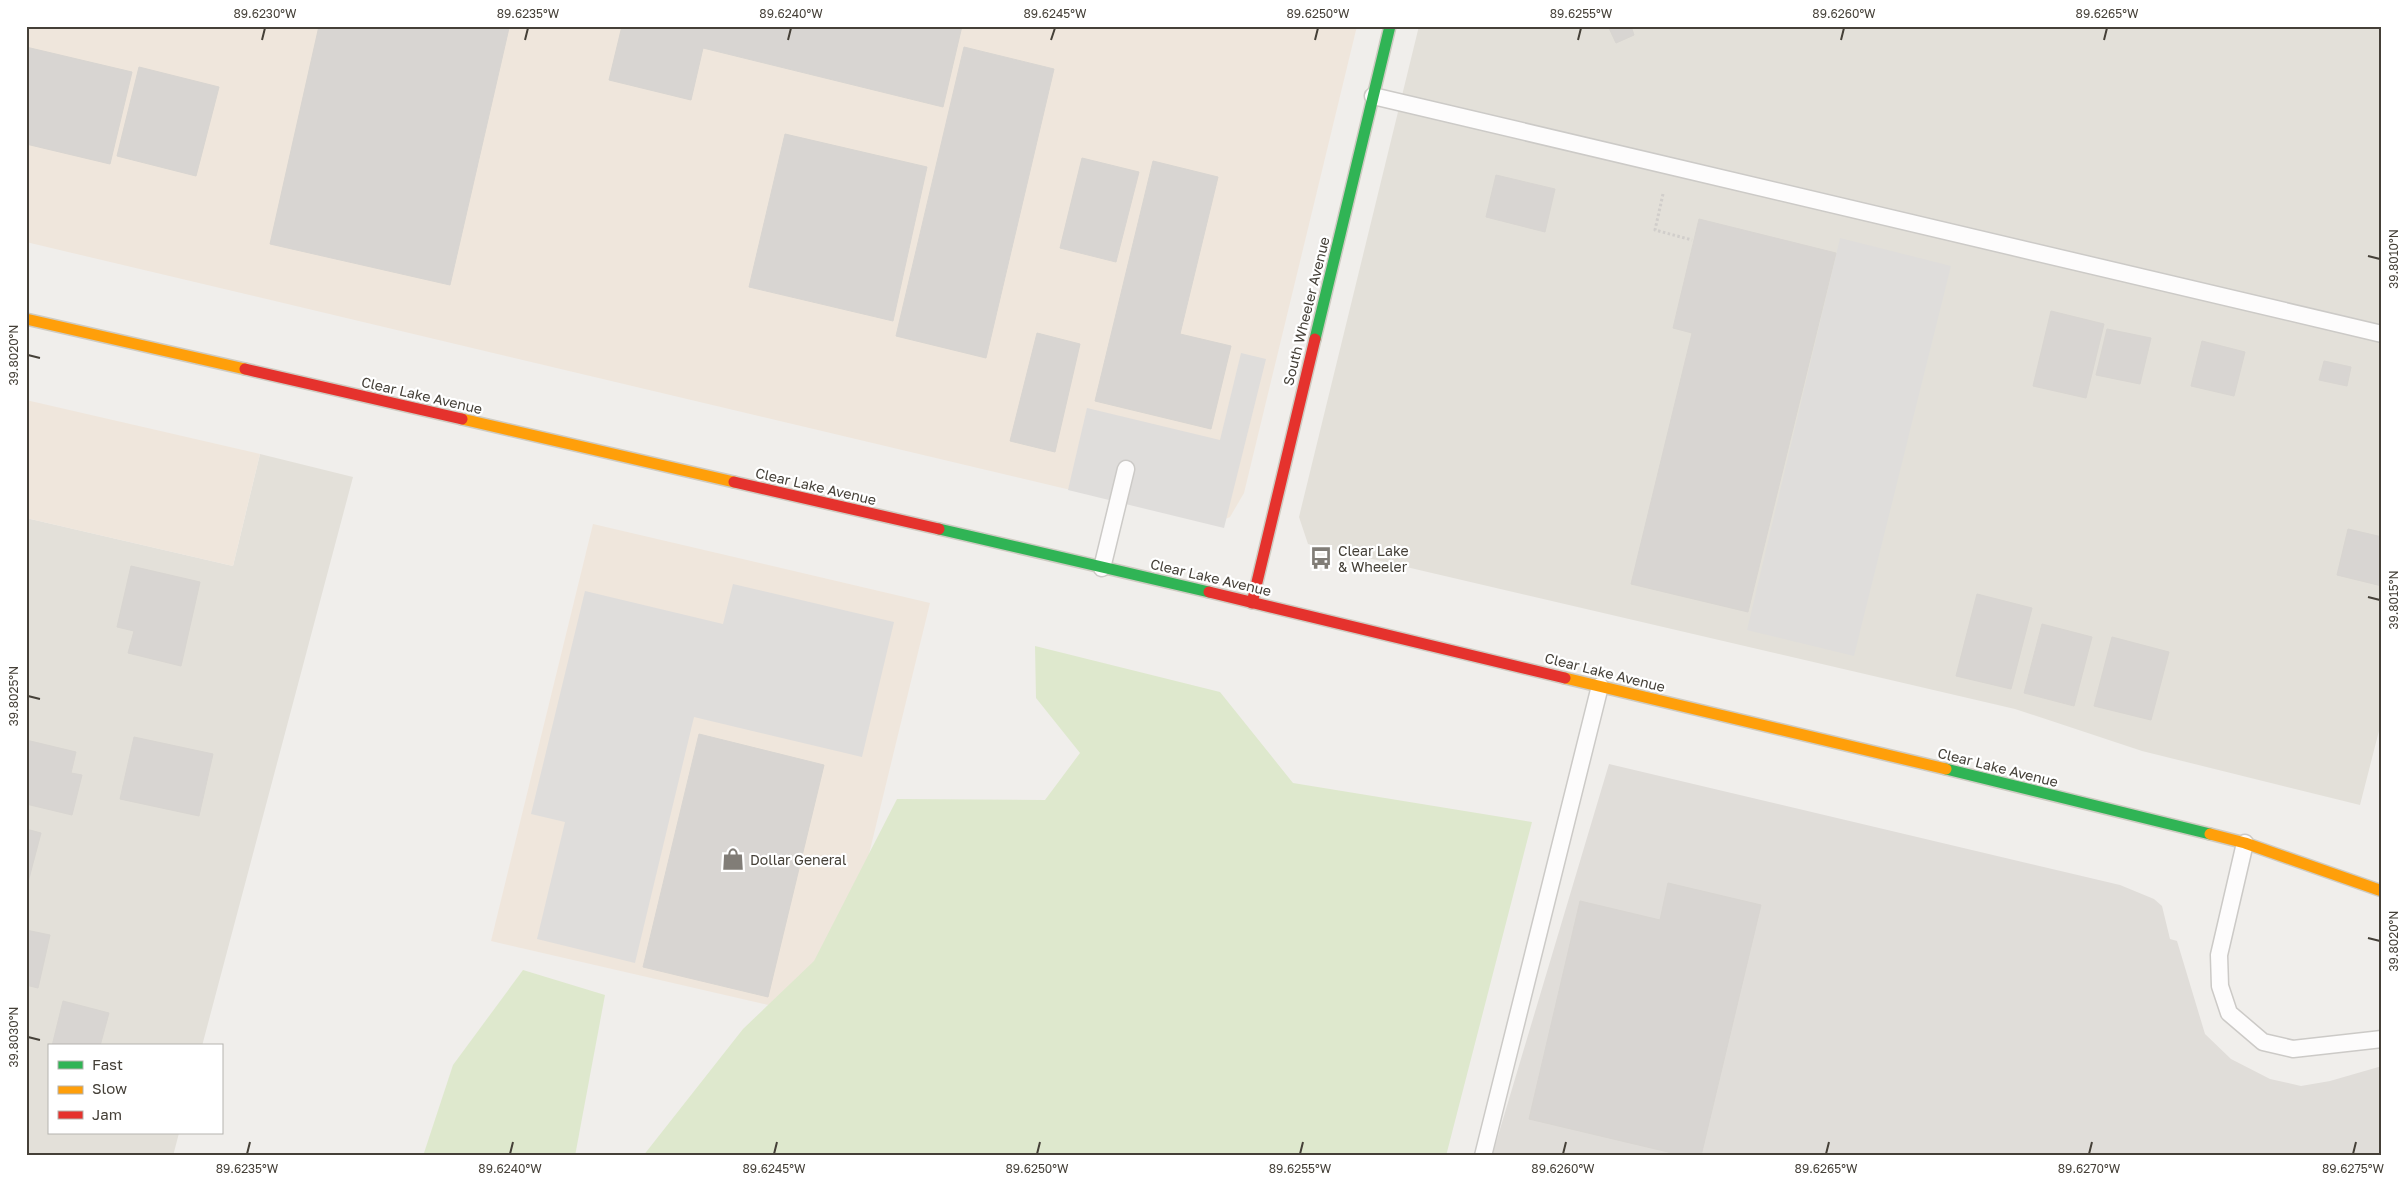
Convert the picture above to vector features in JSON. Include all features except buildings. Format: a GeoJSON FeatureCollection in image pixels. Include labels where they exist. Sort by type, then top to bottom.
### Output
{"type":"FeatureCollection","features":[{"type":"Feature","properties":{"kind":"main road","name":"South Wheeler Avenue"},"geometry":{"type":"LineString","coordinates":[[1252,602],[1390,26]]}},
{"type":"Feature","properties":{"kind":"main road","name":"Clear Lake Avenue"},"geometry":{"type":"LineString","coordinates":[[26,319],[1252,602],[1600,686],[2246,843],[2382,891]]}},
{"type":"Feature","properties":{"kind":"lane"},"geometry":{"type":"LineString","coordinates":[[1373,96],[2382,334]]}},
{"type":"Feature","properties":{"kind":"lane"},"geometry":{"type":"LineString","coordinates":[[1102,568],[1126,469]]}},
{"type":"Feature","properties":{"kind":"lane"},"geometry":{"type":"LineString","coordinates":[[1483,1156],[1600,686]]}},
{"type":"Feature","properties":{"kind":"lane"},"geometry":{"type":"LineString","coordinates":[[2246,843],[2219,955],[2220,986],[2229,1013],[2263,1042],[2293,1049],[2382,1039]]}},
{"type":"Feature","properties":{"kind":"path"},"geometry":{"type":"LineString","coordinates":[[1665,184],[1655,230],[1692,240]]}},
{"type":"Feature","properties":{"kind":"shaded area"},"geometry":{"type":"Polygon","coordinates":[[[26,26],[1357,26],[1244,493],[1230,517],[1214,524],[26,242],[26,26]]]}},
{"type":"Feature","properties":{"kind":"shaded area"},"geometry":{"type":"Polygon","coordinates":[[[1419,26],[2382,26],[2382,719],[2360,805],[2142,751],[2015,709],[1308,544],[1299,517],[1419,26]]]}},
{"type":"Feature","properties":{"kind":"shaded area"},"geometry":{"type":"Polygon","coordinates":[[[1840,238],[1951,266],[1854,656],[1747,630],[1840,238]]]}},
{"type":"Feature","properties":{"kind":"shaded area"},"geometry":{"type":"Polygon","coordinates":[[[1241,353],[1266,359],[1224,528],[1068,490],[1087,408],[1220,440],[1241,353]]]}},
{"type":"Feature","properties":{"kind":"shaded area"},"geometry":{"type":"Polygon","coordinates":[[[26,400],[260,454],[233,566],[26,518],[26,400]]]}},
{"type":"Feature","properties":{"kind":"shaded area"},"geometry":{"type":"Polygon","coordinates":[[[260,454],[353,477],[203,1044],[48,1044],[48,1134],[179,1134],[173,1156],[26,1156],[26,518],[233,566],[260,454]]]}},
{"type":"Feature","properties":{"kind":"shaded area"},"geometry":{"type":"Polygon","coordinates":[[[593,524],[930,603],[829,1019],[491,941],[593,524]]]}},
{"type":"Feature","properties":{"kind":"shaded area"},"geometry":{"type":"Polygon","coordinates":[[[733,584],[894,622],[862,757],[694,717],[635,963],[537,939],[565,822],[531,814],[585,591],[723,624],[733,584]]]}},
{"type":"Feature","properties":{"kind":"shaded area"},"geometry":{"type":"Polygon","coordinates":[[[1609,764],[2120,885],[2154,899],[2162,906],[2170,939],[2177,941],[2205,1034],[2231,1059],[2270,1079],[2301,1086],[2330,1081],[2382,1066],[2382,1156],[1492,1156],[1609,764]]]}},
{"type":"Feature","properties":{"kind":"green space"},"geometry":{"type":"Polygon","coordinates":[[[1035,646],[1220,692],[1293,783],[1532,822],[1446,1156],[643,1156],[743,1029],[814,961],[897,799],[1045,800],[1080,753],[1036,698],[1035,646]]]}},
{"type":"Feature","properties":{"kind":"green space"},"geometry":{"type":"Polygon","coordinates":[[[523,970],[605,995],[575,1156],[423,1156],[453,1065],[523,970]]]}},
{"type":"Feature","properties":{"kind":"traffic: fast"},"geometry":{"type":"LineString","coordinates":[[1315,339],[1390,26]]}},
{"type":"Feature","properties":{"kind":"traffic: fast"},"geometry":{"type":"LineString","coordinates":[[939,529],[1209,592]]}},
{"type":"Feature","properties":{"kind":"traffic: fast"},"geometry":{"type":"LineString","coordinates":[[1946,769],[2210,834]]}},
{"type":"Feature","properties":{"kind":"traffic: slow"},"geometry":{"type":"LineString","coordinates":[[26,319],[245,369]]}},
{"type":"Feature","properties":{"kind":"traffic: slow"},"geometry":{"type":"LineString","coordinates":[[462,419],[734,482]]}},
{"type":"Feature","properties":{"kind":"traffic: slow"},"geometry":{"type":"LineString","coordinates":[[1565,678],[1946,769]]}},
{"type":"Feature","properties":{"kind":"traffic: slow"},"geometry":{"type":"LineString","coordinates":[[2210,834],[2245,843],[2382,891]]}},
{"type":"Feature","properties":{"kind":"traffic: jam"},"geometry":{"type":"LineString","coordinates":[[1252,603],[1315,339]]}},
{"type":"Feature","properties":{"kind":"traffic: jam"},"geometry":{"type":"LineString","coordinates":[[245,369],[462,419]]}},
{"type":"Feature","properties":{"kind":"traffic: jam"},"geometry":{"type":"LineString","coordinates":[[734,482],[939,529]]}},
{"type":"Feature","properties":{"kind":"traffic: jam"},"geometry":{"type":"LineString","coordinates":[[1209,592],[1565,678]]}},
{"type":"Feature","properties":{"kind":"place","name":"Clear Lake & Wheeler"},"geometry":{"type":"Point","coordinates":[1321,558]}},
{"type":"Feature","properties":{"kind":"place","name":"Dollar General"},"geometry":{"type":"Point","coordinates":[733,859]}}]}
